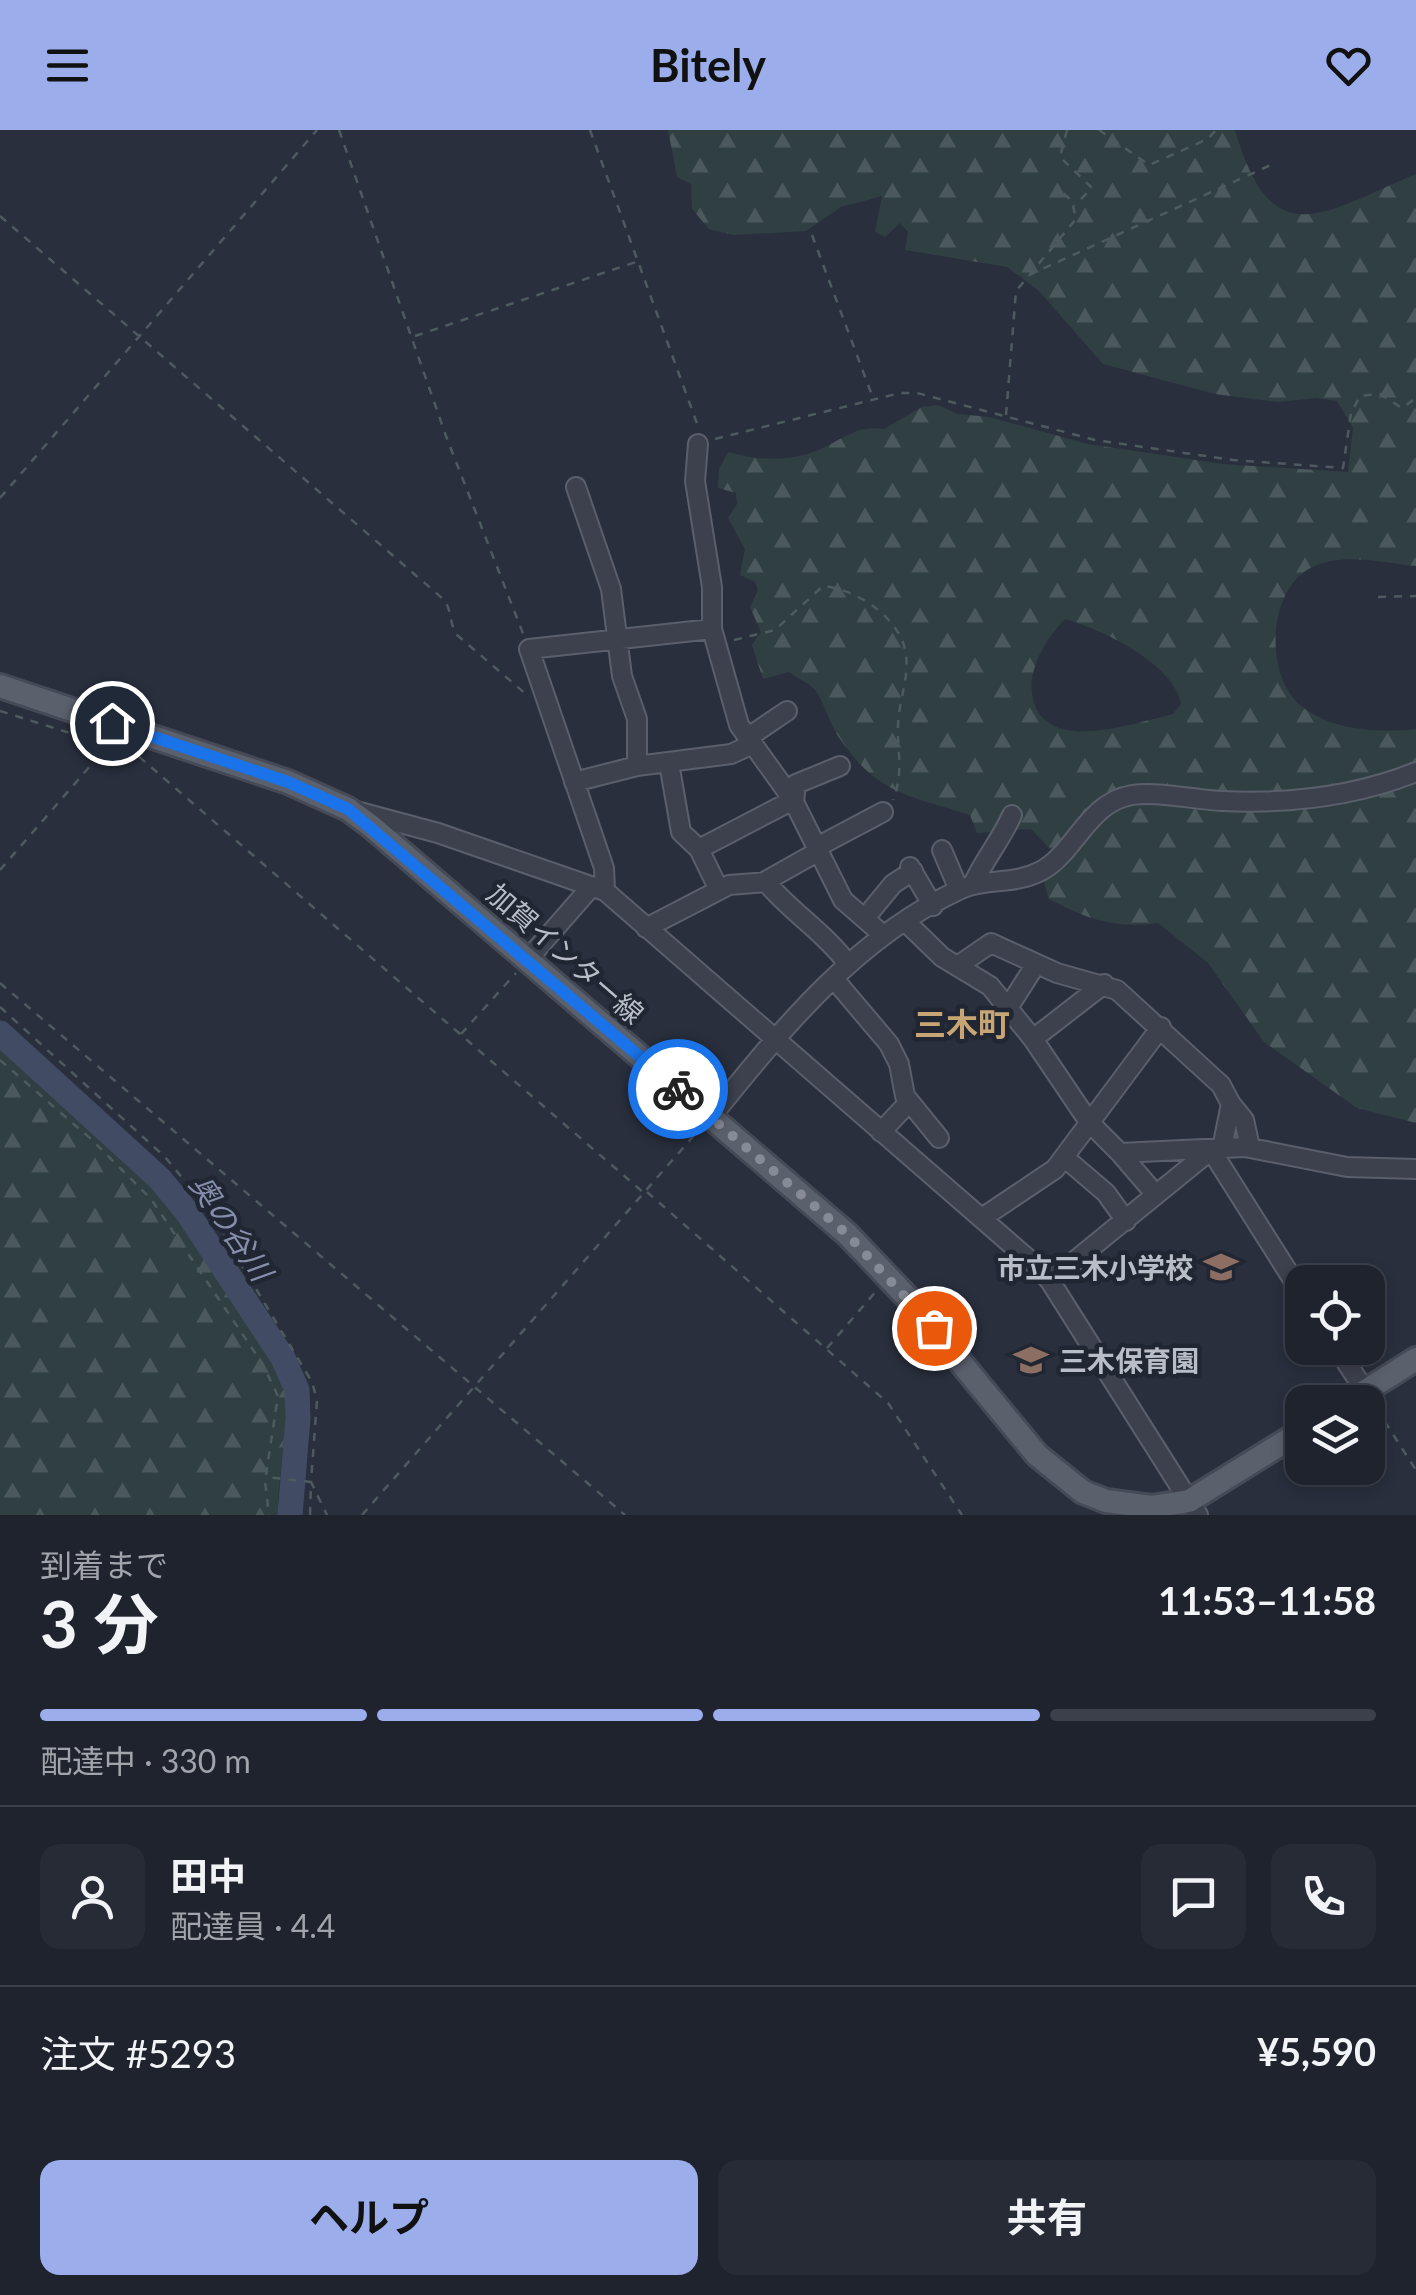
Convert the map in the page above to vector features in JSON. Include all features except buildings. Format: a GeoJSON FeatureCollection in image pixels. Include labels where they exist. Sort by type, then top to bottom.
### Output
{"type":"FeatureCollection","features":[{"type":"Feature","properties":{"kind":"main road","name":"加賀インター線"},"geometry":{"type":"LineString","coordinates":[[0,686],[112,738],[288,782],[348,809],[528,959],[703,1126],[847,1234],[889,1276],[1000,1413],[1066,1480],[1106,1501],[1190,1509],[1285,1444]]}},
{"type":"Feature","properties":{"kind":"main road"},"geometry":{"type":"LineString","coordinates":[[1374,1385],[1416,1358]]}},
{"type":"Feature","properties":{"kind":"street"},"geometry":{"type":"LineString","coordinates":[[698,444],[695,480],[712,587],[715,636],[739,725],[794,801],[843,900],[882,934]]}},
{"type":"Feature","properties":{"kind":"street"},"geometry":{"type":"LineString","coordinates":[[576,487],[606,564],[622,676],[634,706],[637,766]]}},
{"type":"Feature","properties":{"kind":"street"},"geometry":{"type":"LineString","coordinates":[[528,959],[598,889],[604,868],[529,649],[616,638],[715,636]]}},
{"type":"Feature","properties":{"kind":"street"},"geometry":{"type":"LineString","coordinates":[[574,782],[637,766],[731,754],[787,711]]}},
{"type":"Feature","properties":{"kind":"street"},"geometry":{"type":"LineString","coordinates":[[669,763],[680,832],[699,850],[719,890]]}},
{"type":"Feature","properties":{"kind":"street"},"geometry":{"type":"LineString","coordinates":[[794,801],[796,784],[840,766]]}},
{"type":"Feature","properties":{"kind":"street"},"geometry":{"type":"LineString","coordinates":[[703,1126],[776,1039],[882,934],[966,887],[1013,883],[1041,871],[1066,854],[1092,818],[1131,795],[1263,801],[1370,788],[1416,772]]}},
{"type":"Feature","properties":{"kind":"street"},"geometry":{"type":"LineString","coordinates":[[699,850],[794,801]]}},
{"type":"Feature","properties":{"kind":"street"},"geometry":{"type":"LineString","coordinates":[[348,809],[401,821],[598,889],[646,928],[1050,1281],[1190,1509]]}},
{"type":"Feature","properties":{"kind":"street"},"geometry":{"type":"LineString","coordinates":[[646,928],[719,890],[764,882],[884,812]]}},
{"type":"Feature","properties":{"kind":"street"},"geometry":{"type":"LineString","coordinates":[[966,887],[990,850],[1004,838],[1012,815]]}},
{"type":"Feature","properties":{"kind":"street"},"geometry":{"type":"LineString","coordinates":[[942,850],[966,887]]}},
{"type":"Feature","properties":{"kind":"street"},"geometry":{"type":"LineString","coordinates":[[865,918],[893,884],[912,869],[933,906]]}},
{"type":"Feature","properties":{"kind":"street"},"geometry":{"type":"LineString","coordinates":[[764,882],[832,942],[848,964]]}},
{"type":"Feature","properties":{"kind":"street"},"geometry":{"type":"LineString","coordinates":[[906,922],[1008,1008],[1089,1122],[1156,1195]]}},
{"type":"Feature","properties":{"kind":"street"},"geometry":{"type":"LineString","coordinates":[[966,969],[980,947],[995,945],[1036,964],[1104,984],[1206,1067],[1244,1120],[1250,1148]]}},
{"type":"Feature","properties":{"kind":"street"},"geometry":{"type":"LineString","coordinates":[[1008,1008],[1036,964]]}},
{"type":"Feature","properties":{"kind":"street"},"geometry":{"type":"LineString","coordinates":[[834,979],[889,1044],[909,1102],[933,1131],[900,1148]]}},
{"type":"Feature","properties":{"kind":"street"},"geometry":{"type":"LineString","coordinates":[[1033,1039],[1104,984]]}},
{"type":"Feature","properties":{"kind":"street"},"geometry":{"type":"LineString","coordinates":[[982,1218],[1065,1158],[1161,1027]]}},
{"type":"Feature","properties":{"kind":"street"},"geometry":{"type":"LineString","coordinates":[[881,1132],[909,1102]]}},
{"type":"Feature","properties":{"kind":"street"},"geometry":{"type":"LineString","coordinates":[[1050,1281],[1216,1149],[1230,1104]]}},
{"type":"Feature","properties":{"kind":"street"},"geometry":{"type":"LineString","coordinates":[[1120,1153],[1250,1148],[1347,1166],[1416,1169]]}},
{"type":"Feature","properties":{"kind":"street"},"geometry":{"type":"LineString","coordinates":[[1216,1149],[1285,1265]]}},
{"type":"Feature","properties":{"kind":"street"},"geometry":{"type":"LineString","coordinates":[[1065,1158],[1106,1194],[1126,1221]]}},
{"type":"Feature","properties":{"kind":"path"},"geometry":{"type":"LineString","coordinates":[[0,498],[317,130]]}},
{"type":"Feature","properties":{"kind":"path"},"geometry":{"type":"LineString","coordinates":[[339,130],[446,436],[529,649]]}},
{"type":"Feature","properties":{"kind":"path"},"geometry":{"type":"LineString","coordinates":[[590,130],[700,430],[698,444],[873,399],[917,393],[1063,434],[1150,449],[1343,468],[1351,413],[1360,396],[1380,394],[1402,408],[1416,398]]}},
{"type":"Feature","properties":{"kind":"path"},"geometry":{"type":"LineString","coordinates":[[1067,130],[1060,158],[1092,188],[1074,206]]}},
{"type":"Feature","properties":{"kind":"path"},"geometry":{"type":"LineString","coordinates":[[1099,130],[1149,165],[1208,138],[1216,130]]}},
{"type":"Feature","properties":{"kind":"path"},"geometry":{"type":"LineString","coordinates":[[1029,275],[1273,164]]}},
{"type":"Feature","properties":{"kind":"path"},"geometry":{"type":"LineString","coordinates":[[1006,416],[1016,290],[1076,219],[1074,206],[1062,192]]}},
{"type":"Feature","properties":{"kind":"path"},"geometry":{"type":"LineString","coordinates":[[0,216],[442,598],[448,604],[450,626],[457,635],[530,698],[547,705]]}},
{"type":"Feature","properties":{"kind":"path"},"geometry":{"type":"LineString","coordinates":[[812,235],[873,399]]}},
{"type":"Feature","properties":{"kind":"path"},"geometry":{"type":"LineString","coordinates":[[414,337],[639,260]]}},
{"type":"Feature","properties":{"kind":"path"},"geometry":{"type":"LineString","coordinates":[[715,636],[776,630],[823,586],[842,588],[890,622],[906,652],[907,668],[898,726],[898,788],[884,812]]}},
{"type":"Feature","properties":{"kind":"path"},"geometry":{"type":"LineString","coordinates":[[1378,597],[1416,596]]}},
{"type":"Feature","properties":{"kind":"path"},"geometry":{"type":"LineString","coordinates":[[0,710],[112,738],[136,754],[888,1404],[962,1515]]}},
{"type":"Feature","properties":{"kind":"path"},"geometry":{"type":"LineString","coordinates":[[0,870],[112,738]]}},
{"type":"Feature","properties":{"kind":"path"},"geometry":{"type":"LineString","coordinates":[[460,1035],[528,959]]}},
{"type":"Feature","properties":{"kind":"path"},"geometry":{"type":"LineString","coordinates":[[0,983],[625,1515]]}},
{"type":"Feature","properties":{"kind":"path"},"geometry":{"type":"LineString","coordinates":[[0,1007],[166,1158],[208,1209],[312,1382],[317,1400],[310,1515]]}},
{"type":"Feature","properties":{"kind":"path"},"geometry":{"type":"LineString","coordinates":[[0,1060],[91,1139],[151,1199],[250,1343],[278,1396],[266,1477],[269,1515]]}},
{"type":"Feature","properties":{"kind":"path"},"geometry":{"type":"LineString","coordinates":[[362,1515],[703,1126]]}},
{"type":"Feature","properties":{"kind":"path"},"geometry":{"type":"LineString","coordinates":[[826,1349],[889,1276]]}},
{"type":"Feature","properties":{"kind":"path"},"geometry":{"type":"LineString","coordinates":[[1385,1432],[1416,1470]]}},
{"type":"Feature","properties":{"kind":"path"},"geometry":{"type":"LineString","coordinates":[[266,1477],[311,1482]]}},
{"type":"Feature","properties":{"kind":"path"},"geometry":{"type":"LineString","coordinates":[[311,1482],[327,1515]]}},
{"type":"Feature","properties":{"kind":"green space"},"geometry":{"type":"Polygon","coordinates":[[[668,130],[1235,130],[1250,170],[1266,196],[1284,210],[1305,214],[1328,211],[1416,174],[1416,566],[1366,560],[1317,565],[1288,590],[1280,608],[1276,650],[1287,689],[1311,713],[1355,728],[1416,729],[1416,1123],[1357,1108],[1264,1042],[1208,963],[1158,923],[1128,925],[1102,921],[1049,899],[1043,880],[1062,862],[1031,829],[977,833],[970,815],[882,783],[840,739],[812,687],[789,672],[763,679],[752,645],[761,632],[750,607],[758,590],[755,582],[740,575],[745,549],[728,518],[737,504],[736,493],[718,488],[719,469],[728,452],[770,459],[802,455],[864,429],[884,429],[922,407],[938,405],[958,414],[989,417],[1088,444],[1223,464],[1348,472],[1353,428],[1337,401],[1317,398],[1278,402],[1215,394],[1103,364],[1039,291],[1007,267],[905,250],[908,232],[900,223],[885,237],[875,232],[882,196],[841,207],[806,231],[733,235],[709,229],[692,209],[691,184],[677,177],[668,130]],[[1065,619],[1040,654],[1032,684],[1039,713],[1052,725],[1091,731],[1173,714],[1181,704],[1165,675],[1134,650],[1065,619]]]}},
{"type":"Feature","properties":{"kind":"green space"},"geometry":{"type":"Polygon","coordinates":[[[0,1045],[174,1204],[280,1373],[288,1398],[278,1499],[281,1515],[0,1515],[0,1045]]]}},
{"type":"Feature","properties":{"kind":"waterway","name":"奥の谷川"},"geometry":{"type":"LineString","coordinates":[[0,1033],[160,1179],[187,1212],[283,1358],[297,1390],[290,1515]]}},
{"type":"Feature","properties":{"kind":"way so far"},"geometry":{"type":"LineString","coordinates":[[678,1089],[847,1234],[934,1328]]}},
{"type":"Feature","properties":{"kind":"place","name":"市立三木小学校"},"geometry":{"type":"Point","coordinates":[1221,1267]}},
{"type":"Feature","properties":{"kind":"place","name":"三木保育園"},"geometry":{"type":"Point","coordinates":[1031,1360]}},
{"type":"Feature","properties":{"kind":"district","name":"三木町"},"geometry":{"type":"Point","coordinates":[962,1023]}},
{"type":"Feature","properties":{"kind":"route"},"geometry":{"type":"LineString","coordinates":[[112,723],[288,782],[348,809],[409,856],[678,1089]]}}]}
